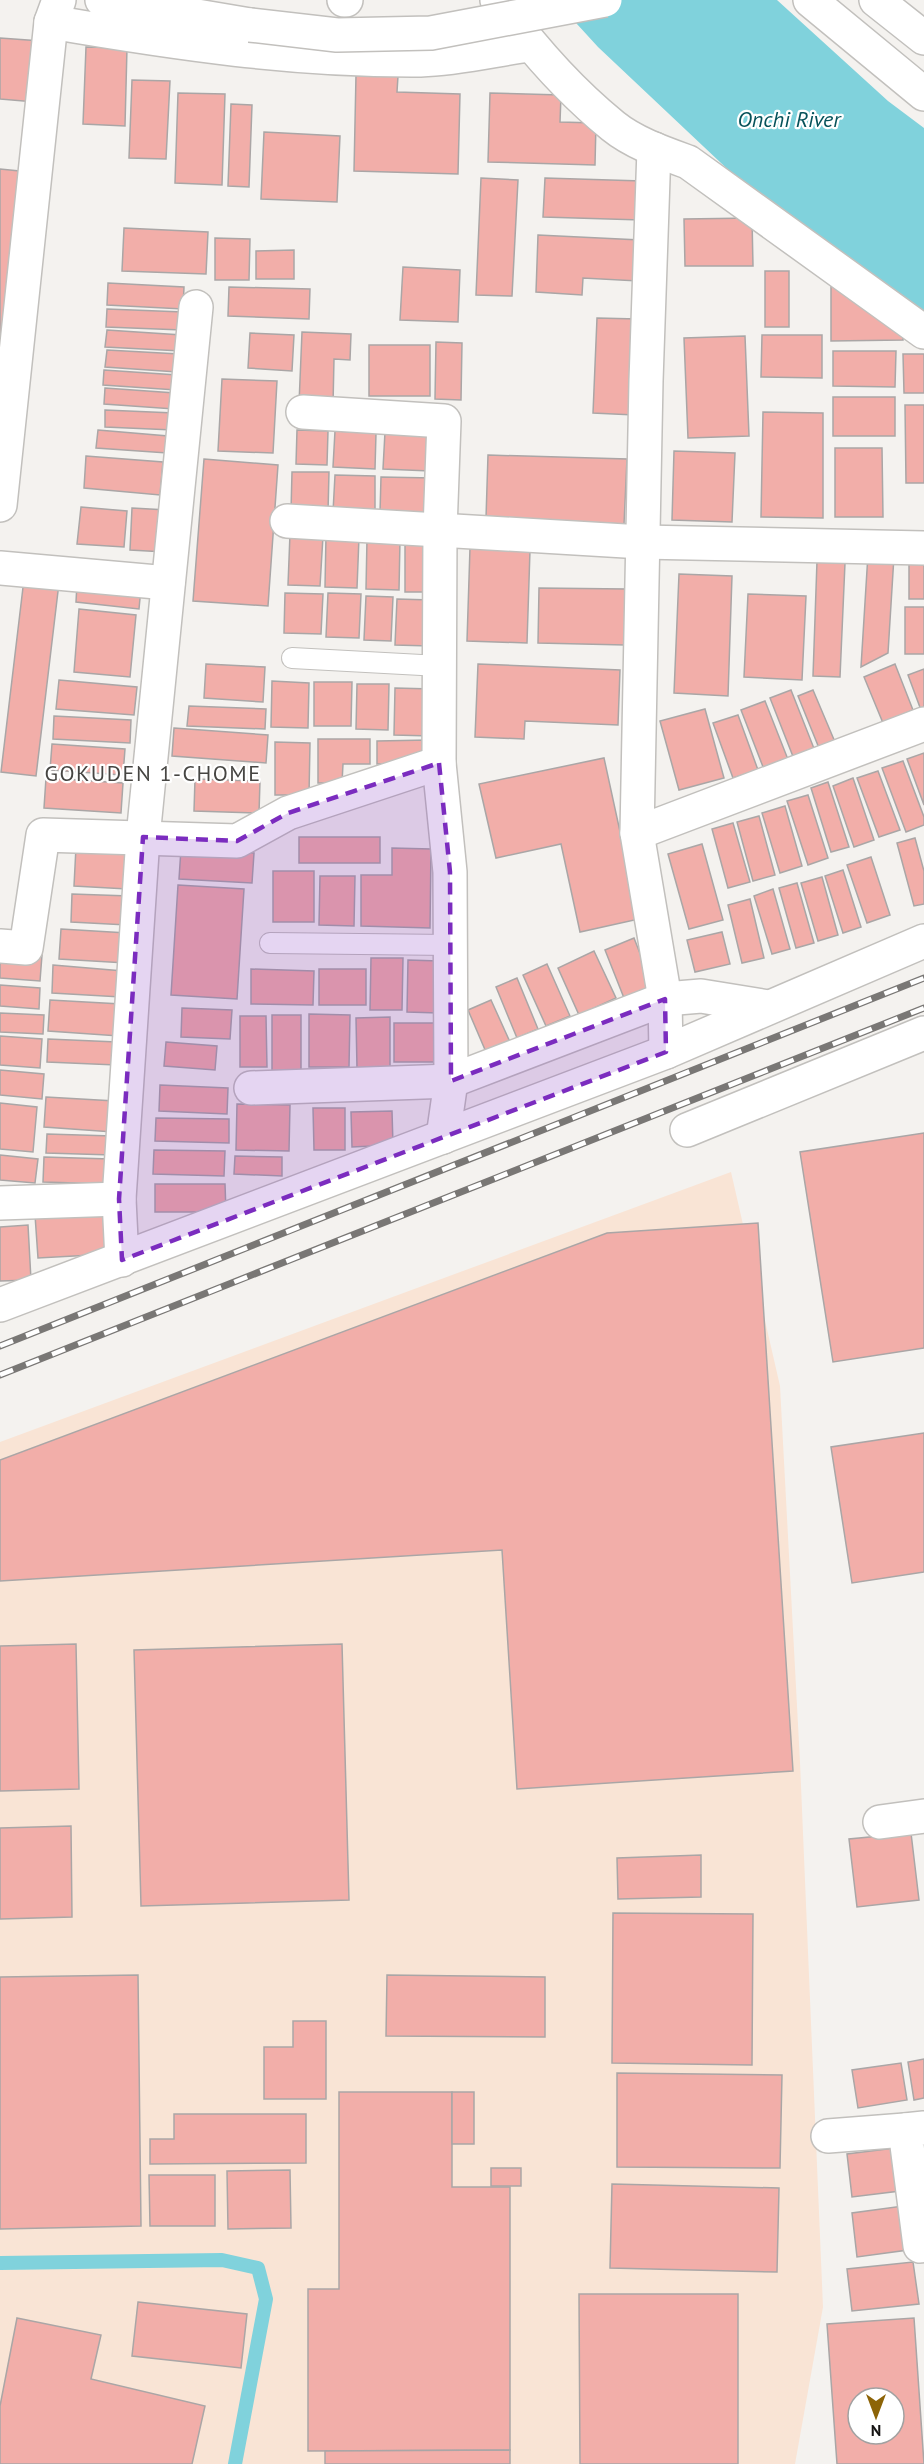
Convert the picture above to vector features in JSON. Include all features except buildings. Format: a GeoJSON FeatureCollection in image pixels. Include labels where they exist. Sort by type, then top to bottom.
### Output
{"type":"FeatureCollection","features":[{"type":"Feature","properties":{"kind":"street"},"geometry":{"type":"LineString","coordinates":[[102,0],[250,25],[337,35],[431,33],[605,0]]}},
{"type":"Feature","properties":{"kind":"street"},"geometry":{"type":"LineString","coordinates":[[497,0],[529,45],[614,127],[654,149],[688,162],[924,332]]}},
{"type":"Feature","properties":{"kind":"street"},"geometry":{"type":"LineString","coordinates":[[810,0],[924,94]]}},
{"type":"Feature","properties":{"kind":"street"},"geometry":{"type":"LineString","coordinates":[[876,0],[924,38]]}},
{"type":"Feature","properties":{"kind":"street"},"geometry":{"type":"LineString","coordinates":[[0,505],[55,11],[158,40],[260,53],[423,60],[529,45]]}},
{"type":"Feature","properties":{"kind":"street"},"geometry":{"type":"LineString","coordinates":[[654,149],[642,542],[637,833],[665,999],[666,1052]]}},
{"type":"Feature","properties":{"kind":"street"},"geometry":{"type":"LineString","coordinates":[[122,1260],[119,1199],[143,837],[196,307]]}},
{"type":"Feature","properties":{"kind":"street"},"geometry":{"type":"LineString","coordinates":[[303,412],[444,421],[440,530],[439,763],[450,872],[451,1081],[443,1137]]}},
{"type":"Feature","properties":{"kind":"street"},"geometry":{"type":"LineString","coordinates":[[287,521],[642,542],[924,548]]}},
{"type":"Feature","properties":{"kind":"street"},"geometry":{"type":"LineString","coordinates":[[0,568],[168,583]]}},
{"type":"Feature","properties":{"kind":"street"},"geometry":{"type":"LineString","coordinates":[[637,833],[924,724]]}},
{"type":"Feature","properties":{"kind":"street"},"geometry":{"type":"LineString","coordinates":[[0,946],[26,948],[43,835],[237,841],[288,813],[439,763]]}},
{"type":"Feature","properties":{"kind":"street"},"geometry":{"type":"LineString","coordinates":[[0,1305],[666,1052],[924,941]]}},
{"type":"Feature","properties":{"kind":"street"},"geometry":{"type":"LineString","coordinates":[[251,1088],[451,1081],[665,999],[701,996],[768,1007]]}},
{"type":"Feature","properties":{"kind":"street"},"geometry":{"type":"LineString","coordinates":[[687,1130],[924,1033]]}},
{"type":"Feature","properties":{"kind":"street"},"geometry":{"type":"LineString","coordinates":[[0,1203],[119,1199]]}},
{"type":"Feature","properties":{"kind":"street"},"geometry":{"type":"LineString","coordinates":[[880,1822],[924,1816]]}},
{"type":"Feature","properties":{"kind":"street"},"geometry":{"type":"LineString","coordinates":[[828,2136],[915,2129],[920,2246]]}},
{"type":"Feature","properties":{"kind":"lane"},"geometry":{"type":"LineString","coordinates":[[292,658],[440,666]]}},
{"type":"Feature","properties":{"kind":"lane"},"geometry":{"type":"LineString","coordinates":[[270,943],[450,945]]}},
{"type":"Feature","properties":{"kind":"highlighted area"},"geometry":{"type":"Polygon","coordinates":[[[439,763],[450,872],[451,1081],[665,999],[666,1052],[122,1260],[119,1199],[143,837],[237,841],[288,813],[439,763]]]}},
{"type":"Feature","properties":{"kind":"shaded area"},"geometry":{"type":"Polygon","coordinates":[[[731,1172],[780,1386],[800,1762],[823,2307],[795,2464],[0,2464],[0,1442],[731,1172]]]}},
{"type":"Feature","properties":{"kind":"water","name":"Onchi River"},"geometry":{"type":"Polygon","coordinates":[[[555,0],[777,0],[888,101],[924,128],[924,320],[739,180],[598,47],[555,0]]]}},
{"type":"Feature","properties":{"kind":"waterway"},"geometry":{"type":"LineString","coordinates":[[0,2263],[222,2260],[258,2268],[266,2299],[235,2464]]}},
{"type":"Feature","properties":{"kind":"railway"},"geometry":{"type":"LineString","coordinates":[[0,1346],[924,978]]}},
{"type":"Feature","properties":{"kind":"railway"},"geometry":{"type":"LineString","coordinates":[[0,1375],[924,1008]]}},
{"type":"Feature","properties":{"kind":"district","name":"GOKUDEN 1-CHOME"},"geometry":{"type":"Point","coordinates":[153,773]}}]}
